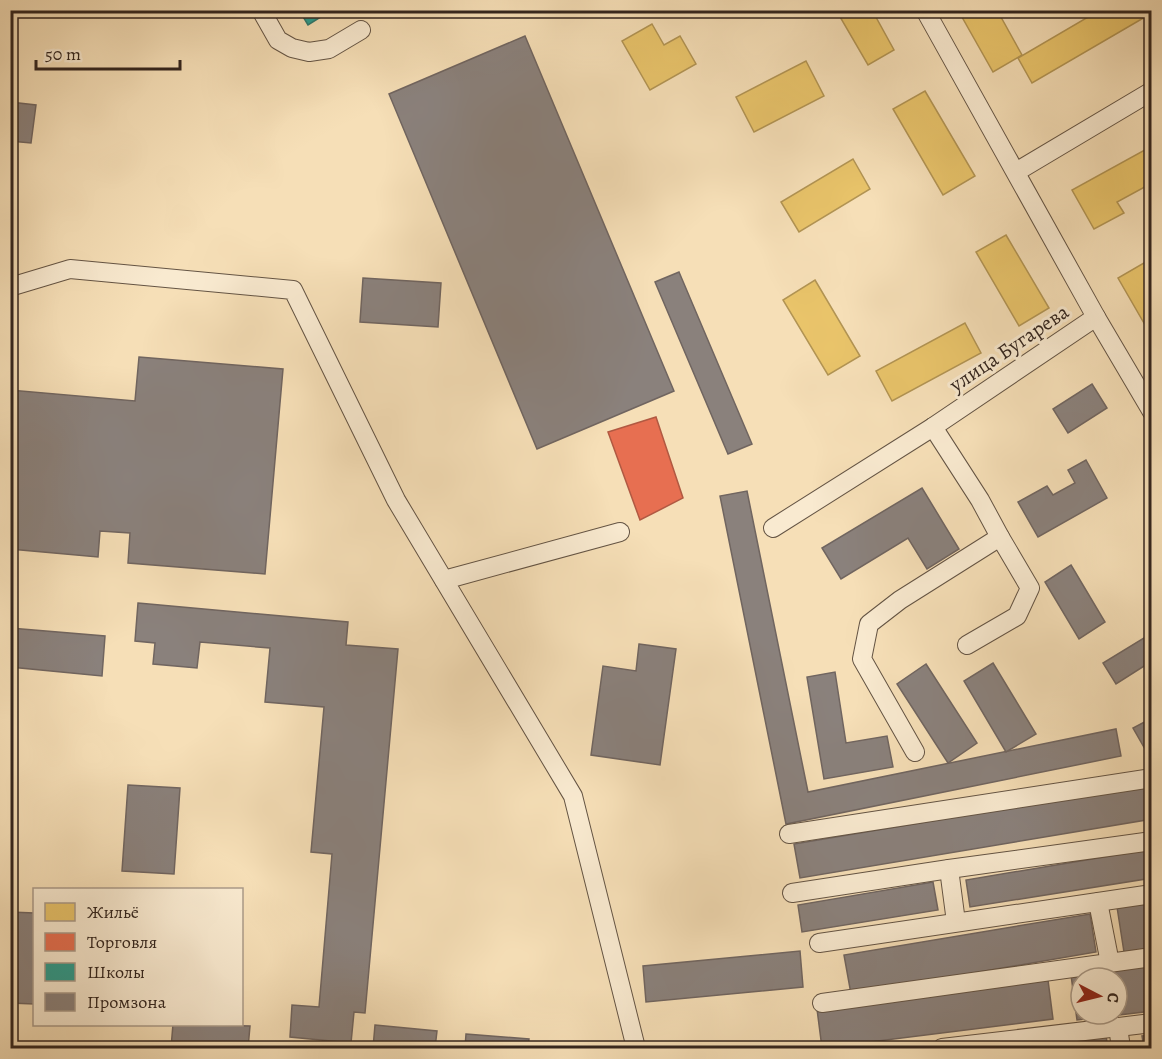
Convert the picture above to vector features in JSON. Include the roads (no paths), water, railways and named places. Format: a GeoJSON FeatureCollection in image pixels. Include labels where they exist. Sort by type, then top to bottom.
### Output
{"type":"FeatureCollection","features":[{"type":"Feature","properties":{"kind":"street"},"geometry":{"type":"LineString","coordinates":[[261,10],[278,40],[292,48],[309,52],[329,49],[361,30]]}},
{"type":"Feature","properties":{"kind":"street","name":"улица Бугарева"},"geometry":{"type":"LineString","coordinates":[[773,528],[933,427],[1096,316],[926,10]]}},
{"type":"Feature","properties":{"kind":"street"},"geometry":{"type":"LineString","coordinates":[[1016,172],[1152,91]]}},
{"type":"Feature","properties":{"kind":"street"},"geometry":{"type":"LineString","coordinates":[[10,287],[70,269],[293,290],[396,500],[573,796],[636,1048]]}},
{"type":"Feature","properties":{"kind":"street"},"geometry":{"type":"LineString","coordinates":[[1096,316],[1152,411]]}},
{"type":"Feature","properties":{"kind":"street"},"geometry":{"type":"LineString","coordinates":[[933,427],[980,500],[1030,588],[1017,616],[967,645]]}},
{"type":"Feature","properties":{"kind":"street"},"geometry":{"type":"LineString","coordinates":[[444,580],[620,532]]}},
{"type":"Feature","properties":{"kind":"street"},"geometry":{"type":"LineString","coordinates":[[915,752],[862,659],[869,624],[900,600],[1000,537]]}},
{"type":"Feature","properties":{"kind":"street"},"geometry":{"type":"LineString","coordinates":[[789,834],[1152,778]]}},
{"type":"Feature","properties":{"kind":"street"},"geometry":{"type":"LineString","coordinates":[[792,893],[1152,841]]}},
{"type":"Feature","properties":{"kind":"street"},"geometry":{"type":"LineString","coordinates":[[949,869],[956,922]]}},
{"type":"Feature","properties":{"kind":"street"},"geometry":{"type":"LineString","coordinates":[[819,943],[1152,894]]}},
{"type":"Feature","properties":{"kind":"street"},"geometry":{"type":"LineString","coordinates":[[1098,902],[1110,963]]}},
{"type":"Feature","properties":{"kind":"street"},"geometry":{"type":"LineString","coordinates":[[822,1003],[1152,957]]}},
{"type":"Feature","properties":{"kind":"street"},"geometry":{"type":"LineString","coordinates":[[942,1048],[1152,1023]]}},
{"type":"Feature","properties":{"kind":"street"},"geometry":{"type":"LineString","coordinates":[[1118,1027],[1121,1048]]}}]}
